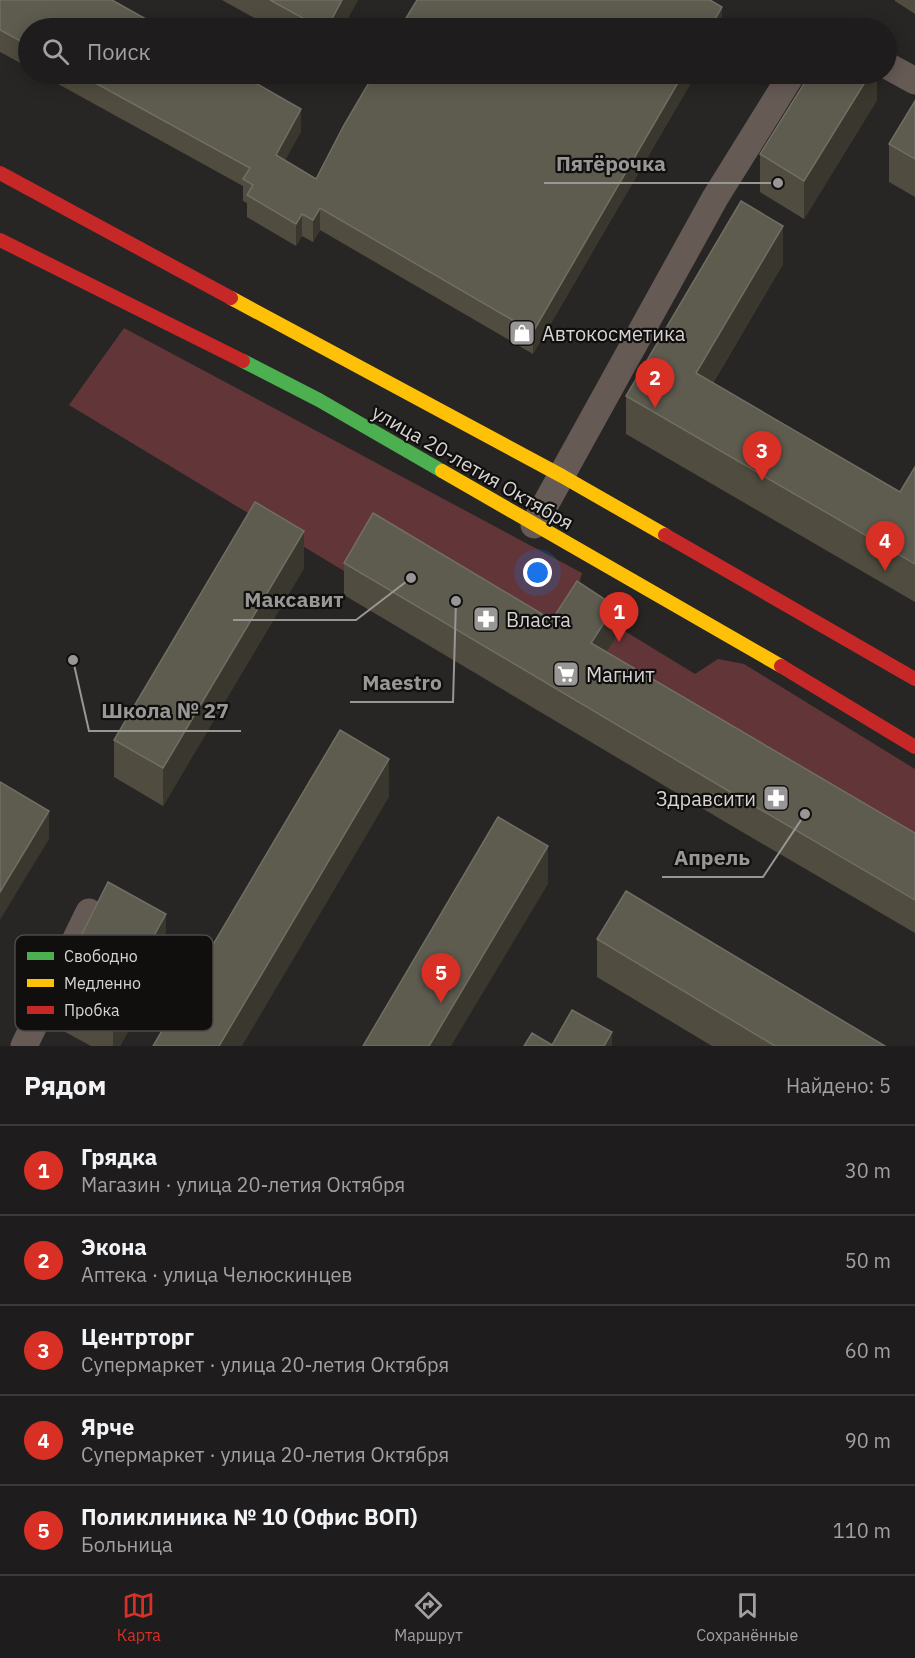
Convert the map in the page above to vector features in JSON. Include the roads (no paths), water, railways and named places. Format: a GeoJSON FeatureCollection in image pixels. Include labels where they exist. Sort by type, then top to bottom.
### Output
{"type":"FeatureCollection","features":[{"type":"Feature","properties":{"kind":"main road","name":"улица 20-летия Октября"},"geometry":{"type":"LineString","coordinates":[[0,173],[562,476],[915,679]]}},
{"type":"Feature","properties":{"kind":"main road","name":"улица 20-летия Октября"},"geometry":{"type":"LineString","coordinates":[[0,240],[319,400],[819,688],[915,747]]}},
{"type":"Feature","properties":{"kind":"street"},"geometry":{"type":"LineString","coordinates":[[897,71],[915,81]]}},
{"type":"Feature","properties":{"kind":"street"},"geometry":{"type":"LineString","coordinates":[[534,525],[715,198],[786,84]]}},
{"type":"Feature","properties":{"kind":"street"},"geometry":{"type":"LineString","coordinates":[[78,935],[89,912]]}},
{"type":"Feature","properties":{"kind":"street"},"geometry":{"type":"LineString","coordinates":[[24,1046],[31,1031]]}},
{"type":"Feature","properties":{"kind":"place","name":"Пятёрочка"},"geometry":{"type":"Point","coordinates":[778,183]}},
{"type":"Feature","properties":{"kind":"place","name":"Автокосметика"},"geometry":{"type":"Point","coordinates":[522,333]}},
{"type":"Feature","properties":{"kind":"place","name":"Экона"},"geometry":{"type":"Point","coordinates":[655,408]}},
{"type":"Feature","properties":{"kind":"place","name":"Центрторг"},"geometry":{"type":"Point","coordinates":[762,481]}},
{"type":"Feature","properties":{"kind":"place","name":"Ярче"},"geometry":{"type":"Point","coordinates":[885,571]}},
{"type":"Feature","properties":{"kind":"place","name":"Максавит"},"geometry":{"type":"Point","coordinates":[411,578]}},
{"type":"Feature","properties":{"kind":"place","name":"Maestro"},"geometry":{"type":"Point","coordinates":[456,601]}},
{"type":"Feature","properties":{"kind":"place","name":"Власта"},"geometry":{"type":"Point","coordinates":[486,619]}},
{"type":"Feature","properties":{"kind":"place","name":"Грядка"},"geometry":{"type":"Point","coordinates":[619,642]}},
{"type":"Feature","properties":{"kind":"place","name":"Школа № 27"},"geometry":{"type":"Point","coordinates":[73,660]}},
{"type":"Feature","properties":{"kind":"place","name":"Магнит"},"geometry":{"type":"Point","coordinates":[566,674]}},
{"type":"Feature","properties":{"kind":"place","name":"Здравсити"},"geometry":{"type":"Point","coordinates":[776,798]}},
{"type":"Feature","properties":{"kind":"place","name":"Апрель"},"geometry":{"type":"Point","coordinates":[805,814]}},
{"type":"Feature","properties":{"kind":"place","name":"Поликлиника № 10 (Офис ВОП)"},"geometry":{"type":"Point","coordinates":[441,1003]}}]}
